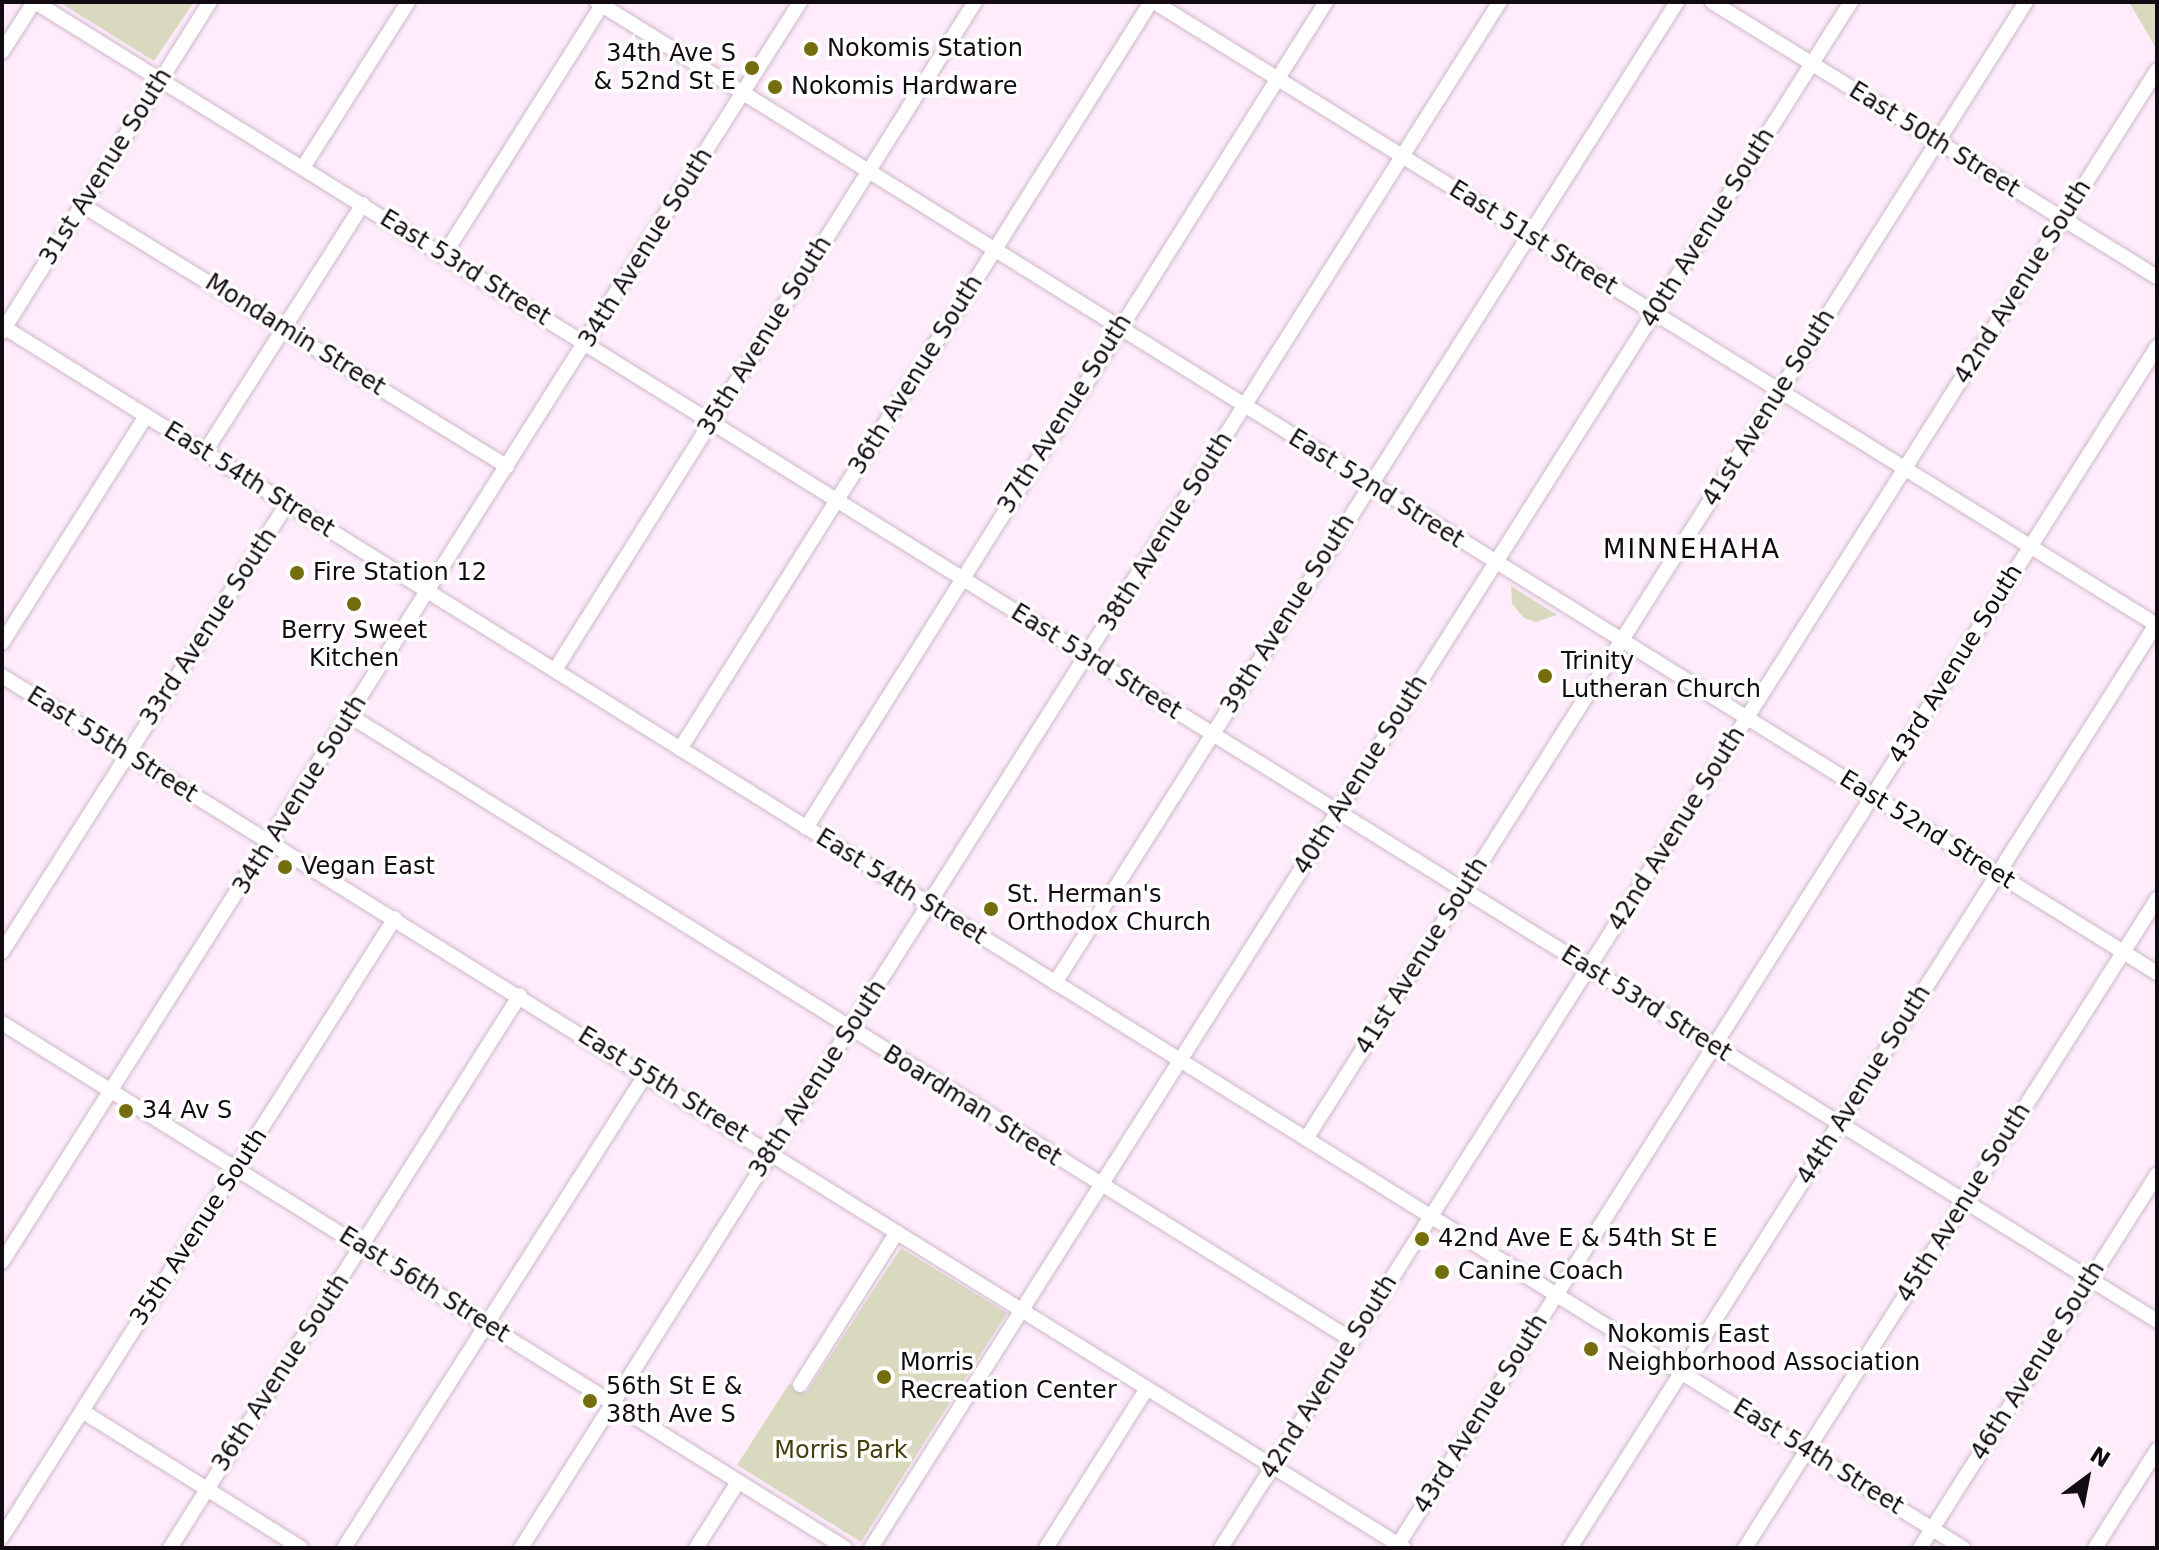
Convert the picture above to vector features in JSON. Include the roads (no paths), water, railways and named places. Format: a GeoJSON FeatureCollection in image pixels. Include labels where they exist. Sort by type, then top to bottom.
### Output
{"type":"FeatureCollection","features":[{"type":"Feature","properties":{"kind":"street"},"geometry":{"type":"LineString","coordinates":[[2,52],[34,2]]}},
{"type":"Feature","properties":{"kind":"street","name":"East 53rd Street"},"geometry":{"type":"LineString","coordinates":[[34,2],[304,166],[1087,657],[2157,1321]]}},
{"type":"Feature","properties":{"kind":"street","name":"31st Avenue South"},"geometry":{"type":"LineString","coordinates":[[3,329],[210,2]]}},
{"type":"Feature","properties":{"kind":"street"},"geometry":{"type":"LineString","coordinates":[[304,166],[408,2]]}},
{"type":"Feature","properties":{"kind":"street","name":"34th Avenue South"},"geometry":{"type":"LineString","coordinates":[[2,1262],[800,2]]}},
{"type":"Feature","properties":{"kind":"street","name":"35th Avenue South"},"geometry":{"type":"LineString","coordinates":[[555,670],[975,2]]}},
{"type":"Feature","properties":{"kind":"street","name":"East 51st Street"},"geometry":{"type":"LineString","coordinates":[[1152,2],[2157,624]]}},
{"type":"Feature","properties":{"kind":"street","name":"36th Avenue South"},"geometry":{"type":"LineString","coordinates":[[680,749],[1152,2]]}},
{"type":"Feature","properties":{"kind":"street","name":"37th Avenue South"},"geometry":{"type":"LineString","coordinates":[[806,828],[1326,2]]}},
{"type":"Feature","properties":{"kind":"street","name":"38th Avenue South"},"geometry":{"type":"LineString","coordinates":[[521,1548],[1500,2]]}},
{"type":"Feature","properties":{"kind":"street","name":"39th Avenue South"},"geometry":{"type":"LineString","coordinates":[[1055,983],[1677,2]]}},
{"type":"Feature","properties":{"kind":"street","name":"East 50th Street"},"geometry":{"type":"LineString","coordinates":[[1712,2],[2157,277]]}},
{"type":"Feature","properties":{"kind":"street","name":"40th Avenue South"},"geometry":{"type":"LineString","coordinates":[[871,1548],[1851,2]]}},
{"type":"Feature","properties":{"kind":"street","name":"41st Avenue South"},"geometry":{"type":"LineString","coordinates":[[1306,1139],[2026,2]]}},
{"type":"Feature","properties":{"kind":"street"},"geometry":{"type":"LineString","coordinates":[[444,255],[599,4]]}},
{"type":"Feature","properties":{"kind":"street","name":"East 52nd Street"},"geometry":{"type":"LineString","coordinates":[[599,4],[2157,973]]}},
{"type":"Feature","properties":{"kind":"street","name":"42nd Avenue South"},"geometry":{"type":"LineString","coordinates":[[1221,1548],[2157,70]]}},
{"type":"Feature","properties":{"kind":"street"},"geometry":{"type":"LineString","coordinates":[[205,452],[363,204]]}},
{"type":"Feature","properties":{"kind":"street","name":"Mondamin Street"},"geometry":{"type":"LineString","coordinates":[[82,205],[507,466]]}},
{"type":"Feature","properties":{"kind":"street","name":"East 54th Street"},"geometry":{"type":"LineString","coordinates":[[3,329],[1963,1548]]}},
{"type":"Feature","properties":{"kind":"street","name":"43rd Avenue South"},"geometry":{"type":"LineString","coordinates":[[1399,1547],[2157,347]]}},
{"type":"Feature","properties":{"kind":"street"},"geometry":{"type":"LineString","coordinates":[[2,643],[146,416]]}},
{"type":"Feature","properties":{"kind":"street","name":"33rd Avenue South"},"geometry":{"type":"LineString","coordinates":[[2,952],[287,504]]}},
{"type":"Feature","properties":{"kind":"street","name":"44th Avenue South"},"geometry":{"type":"LineString","coordinates":[[1570,1548],[2157,624]]}},
{"type":"Feature","properties":{"kind":"street","name":"East 55th Street"},"geometry":{"type":"LineString","coordinates":[[2,676],[520,995],[1399,1547]]}},
{"type":"Feature","properties":{"kind":"street","name":"Boardman Street"},"geometry":{"type":"LineString","coordinates":[[350,716],[1352,1340]]}},
{"type":"Feature","properties":{"kind":"street","name":"45th Avenue South"},"geometry":{"type":"LineString","coordinates":[[1745,1548],[2157,899]]}},
{"type":"Feature","properties":{"kind":"street","name":"35th Avenue South"},"geometry":{"type":"LineString","coordinates":[[2,1537],[395,918]]}},
{"type":"Feature","properties":{"kind":"street","name":"36th Avenue South"},"geometry":{"type":"LineString","coordinates":[[170,1548],[520,995]]}},
{"type":"Feature","properties":{"kind":"street","name":"East 56th Street"},"geometry":{"type":"LineString","coordinates":[[2,1023],[845,1548]]}},
{"type":"Feature","properties":{"kind":"street"},"geometry":{"type":"LineString","coordinates":[[344,1548],[646,1074]]}},
{"type":"Feature","properties":{"kind":"street","name":"46th Avenue South"},"geometry":{"type":"LineString","coordinates":[[1920,1548],[2157,1174]]}},
{"type":"Feature","properties":{"kind":"street"},"geometry":{"type":"LineString","coordinates":[[800,1385],[897,1232]]}},
{"type":"Feature","properties":{"kind":"street"},"geometry":{"type":"LineString","coordinates":[[1046,1548],[1147,1388]]}},
{"type":"Feature","properties":{"kind":"street"},"geometry":{"type":"LineString","coordinates":[[82,1411],[301,1548]]}},
{"type":"Feature","properties":{"kind":"street"},"geometry":{"type":"LineString","coordinates":[[2095,1548],[2157,1450]]}},
{"type":"Feature","properties":{"kind":"street"},"geometry":{"type":"LineString","coordinates":[[696,1548],[738,1482]]}},
{"type":"Feature","properties":{"kind":"place","name":"Nokomis Station"},"geometry":{"type":"Point","coordinates":[811,49]}},
{"type":"Feature","properties":{"kind":"place","name":"34th Ave S & 52nd St E"},"geometry":{"type":"Point","coordinates":[752,68]}},
{"type":"Feature","properties":{"kind":"place","name":"Nokomis Hardware"},"geometry":{"type":"Point","coordinates":[775,87]}},
{"type":"Feature","properties":{"kind":"place","name":"Fire Station 12"},"geometry":{"type":"Point","coordinates":[297,573]}},
{"type":"Feature","properties":{"kind":"place","name":"Berry Sweet Kitchen"},"geometry":{"type":"Point","coordinates":[354,604]}},
{"type":"Feature","properties":{"kind":"place","name":"Trinity Lutheran Church"},"geometry":{"type":"Point","coordinates":[1545,676]}},
{"type":"Feature","properties":{"kind":"place","name":"Vegan East"},"geometry":{"type":"Point","coordinates":[285,867]}},
{"type":"Feature","properties":{"kind":"place","name":"St. Herman's Orthodox Church"},"geometry":{"type":"Point","coordinates":[991,909]}},
{"type":"Feature","properties":{"kind":"place","name":"34 Av S"},"geometry":{"type":"Point","coordinates":[126,1111]}},
{"type":"Feature","properties":{"kind":"place","name":"42nd Ave E & 54th St E"},"geometry":{"type":"Point","coordinates":[1422,1239]}},
{"type":"Feature","properties":{"kind":"place","name":"Canine Coach"},"geometry":{"type":"Point","coordinates":[1442,1272]}},
{"type":"Feature","properties":{"kind":"place","name":"Nokomis East Neighborhood Association"},"geometry":{"type":"Point","coordinates":[1591,1349]}},
{"type":"Feature","properties":{"kind":"place","name":"Morris Recreation Center"},"geometry":{"type":"Point","coordinates":[884,1377]}},
{"type":"Feature","properties":{"kind":"place","name":"56th St E & 38th Ave S"},"geometry":{"type":"Point","coordinates":[590,1401]}},
{"type":"Feature","properties":{"kind":"district","name":"MINNEHAHA"},"geometry":{"type":"Point","coordinates":[1692,550]}},
{"type":"Feature","properties":{"kind":"park label","name":"Morris Park"},"geometry":{"type":"Point","coordinates":[841,1451]}}]}
